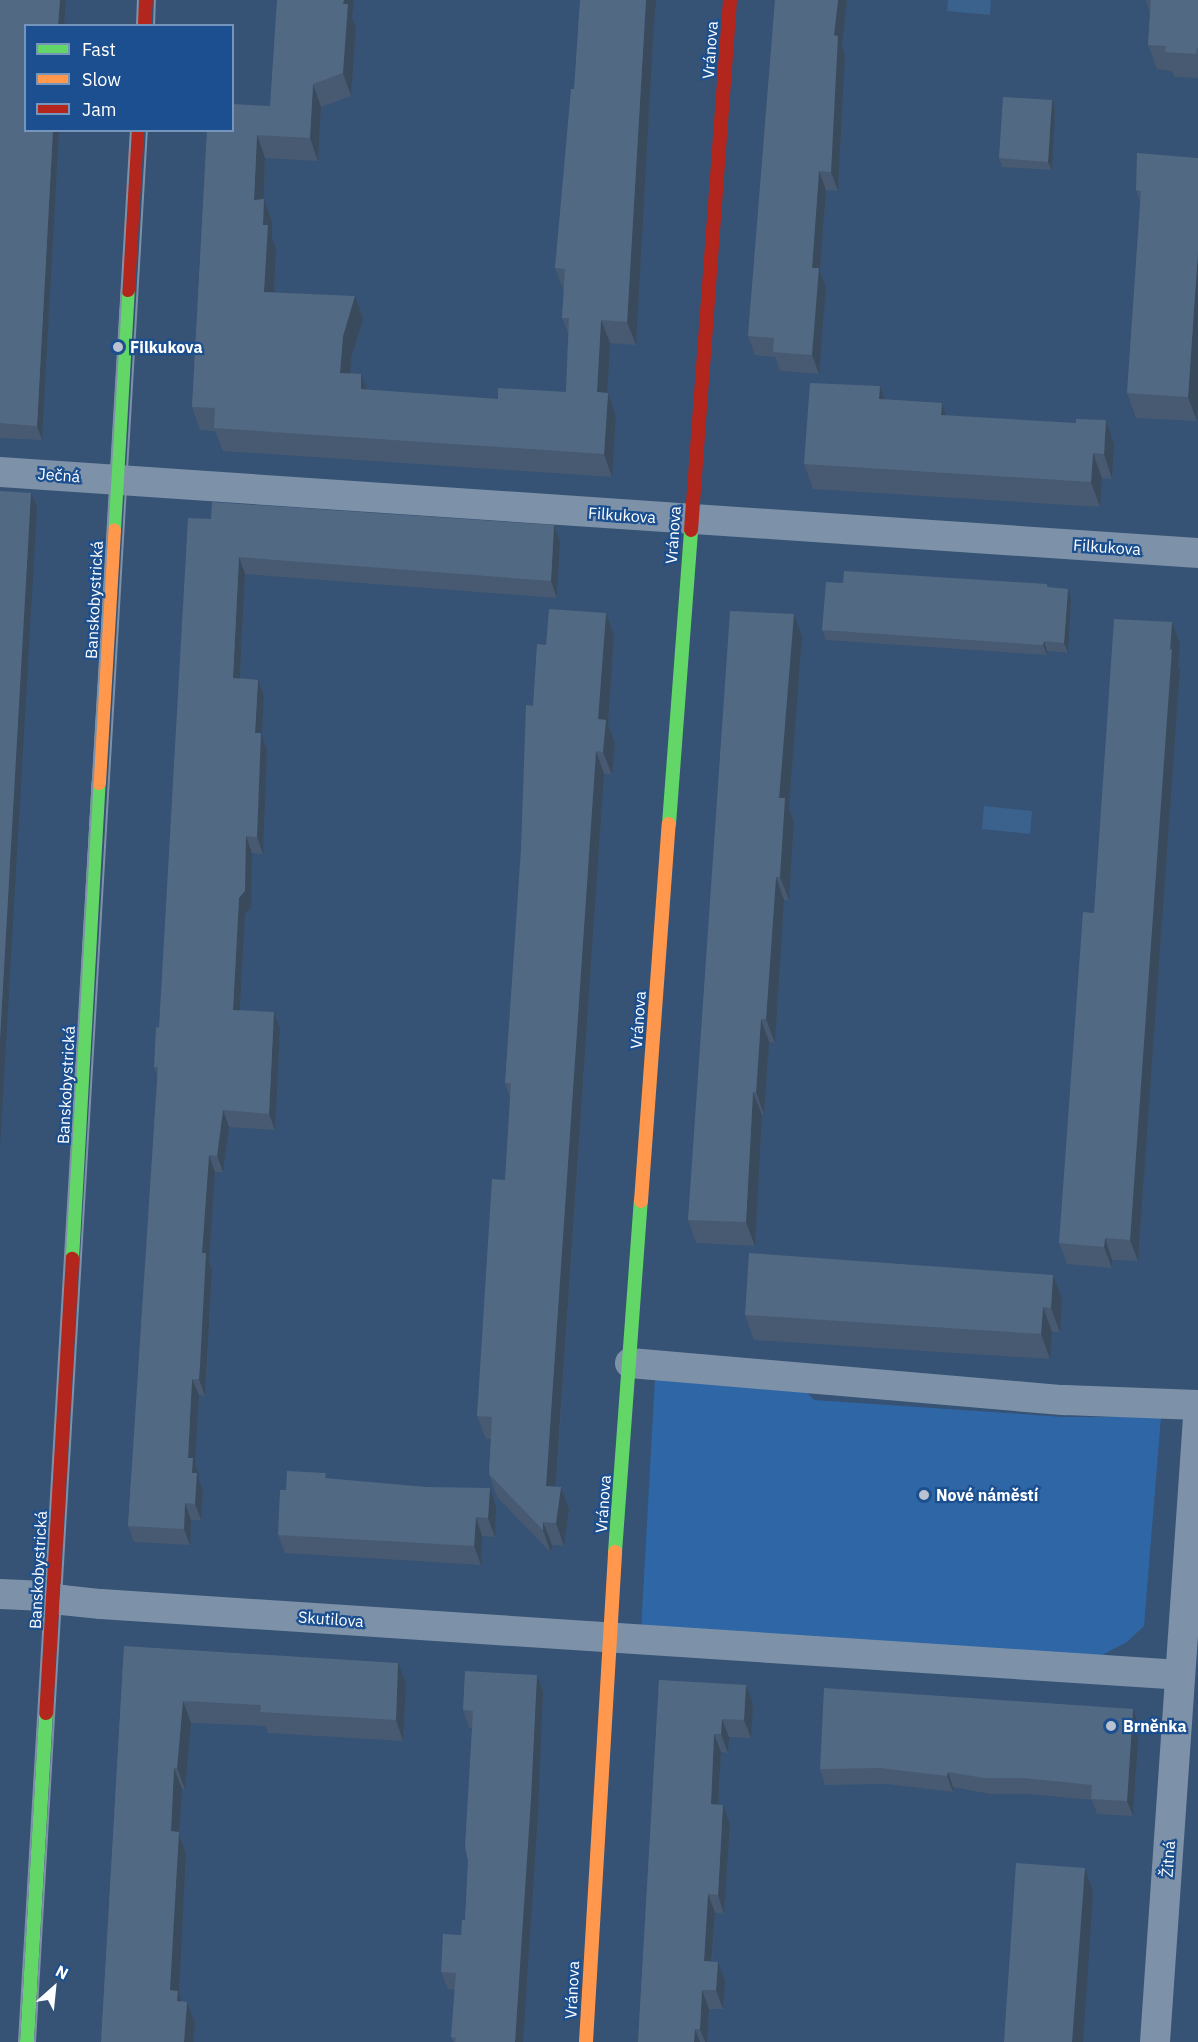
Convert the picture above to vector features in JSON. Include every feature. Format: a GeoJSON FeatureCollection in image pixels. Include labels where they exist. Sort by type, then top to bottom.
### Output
{"type":"FeatureCollection","features":[{"type":"Feature","properties":{"kind":"street"},"geometry":{"type":"LineString","coordinates":[[144,24],[146,0]]}},
{"type":"Feature","properties":{"kind":"street","name":"Vránova"},"geometry":{"type":"LineString","coordinates":[[586,2042],[609,1638],[730,0]]}},
{"type":"Feature","properties":{"kind":"street","name":"Banskobystrická"},"geometry":{"type":"LineString","coordinates":[[27,2042],[137,132]]}},
{"type":"Feature","properties":{"kind":"street","name":"Ječná"},"geometry":{"type":"LineString","coordinates":[[0,472],[118,479]]}},
{"type":"Feature","properties":{"kind":"street","name":"Filkukova"},"geometry":{"type":"LineString","coordinates":[[118,479],[1198,553]]}},
{"type":"Feature","properties":{"kind":"street"},"geometry":{"type":"LineString","coordinates":[[630,1364],[1065,1400],[1198,1405]]}},
{"type":"Feature","properties":{"kind":"street"},"geometry":{"type":"LineString","coordinates":[[609,1638],[1180,1675],[1198,1417]]}},
{"type":"Feature","properties":{"kind":"street","name":"Skutilova"},"geometry":{"type":"LineString","coordinates":[[0,1594],[113,1604],[609,1638]]}},
{"type":"Feature","properties":{"kind":"street","name":"Žitná"},"geometry":{"type":"LineString","coordinates":[[1155,2042],[1180,1675]]}},
{"type":"Feature","properties":{"kind":"shaded area"},"geometry":{"type":"Polygon","coordinates":[[[948,0],[991,0],[990,15],[947,11],[948,0]]]}},
{"type":"Feature","properties":{"kind":"shaded area"},"geometry":{"type":"Polygon","coordinates":[[[984,806],[1032,811],[1030,834],[982,829],[984,806]]]}},
{"type":"Feature","properties":{"kind":"shaded area"},"geometry":{"type":"Polygon","coordinates":[[[655,1378],[804,1389],[814,1400],[1064,1417],[1161,1417],[1144,1626],[1127,1642],[1102,1655],[1074,1657],[641,1631],[655,1378]]]}},
{"type":"Feature","properties":{"kind":"building"},"geometry":{"type":"Polygon","coordinates":[[[0,0],[60,0],[58,24],[24,24],[24,132],[53,132],[37,426],[0,423],[0,0]]]}},
{"type":"Feature","properties":{"kind":"building"},"geometry":{"type":"Polygon","coordinates":[[[277,0],[344,0],[343,4],[348,4],[343,73],[313,84],[310,138],[257,135],[254,200],[264,199],[263,225],[268,225],[264,292],[355,296],[343,336],[340,373],[361,374],[361,389],[498,399],[498,388],[566,392],[569,318],[562,318],[565,269],[555,268],[571,89],[574,89],[580,0],[646,0],[627,322],[601,320],[597,392],[608,393],[604,454],[214,428],[215,408],[192,407],[207,132],[234,132],[234,104],[270,106],[277,0]]]}},
{"type":"Feature","properties":{"kind":"building"},"geometry":{"type":"Polygon","coordinates":[[[775,0],[838,0],[834,35],[838,36],[831,172],[819,171],[812,268],[819,268],[812,355],[773,352],[774,338],[748,336],[775,0]]]}},
{"type":"Feature","properties":{"kind":"building"},"geometry":{"type":"Polygon","coordinates":[[[1151,0],[1198,0],[1196,54],[1165,52],[1166,46],[1148,45],[1151,0]]]}},
{"type":"Feature","properties":{"kind":"building"},"geometry":{"type":"Polygon","coordinates":[[[1003,97],[1052,100],[1048,162],[999,158],[1003,97]]]}},
{"type":"Feature","properties":{"kind":"building"},"geometry":{"type":"Polygon","coordinates":[[[1137,153],[1198,158],[1198,252],[1188,397],[1127,393],[1141,191],[1136,190],[1137,153]]]}},
{"type":"Feature","properties":{"kind":"building"},"geometry":{"type":"Polygon","coordinates":[[[810,383],[880,386],[879,399],[942,403],[941,415],[1076,423],[1076,419],[1106,420],[1104,454],[1093,453],[1091,482],[804,464],[810,383]]]}},
{"type":"Feature","properties":{"kind":"building"},"geometry":{"type":"Polygon","coordinates":[[[0,491],[31,493],[0,1040],[0,491]]]}},
{"type":"Feature","properties":{"kind":"building"},"geometry":{"type":"Polygon","coordinates":[[[212,502],[554,525],[551,581],[239,557],[233,678],[258,680],[255,733],[261,733],[257,837],[246,836],[245,891],[239,898],[233,1010],[274,1012],[269,1114],[223,1110],[217,1156],[209,1155],[202,1253],[206,1253],[200,1366],[199,1379],[192,1379],[188,1458],[193,1458],[192,1473],[197,1473],[195,1504],[185,1503],[184,1529],[128,1526],[158,1067],[154,1067],[156,1027],[159,1028],[188,518],[211,519],[212,502]]]}},
{"type":"Feature","properties":{"kind":"building"},"geometry":{"type":"Polygon","coordinates":[[[844,571],[1047,584],[1047,587],[1068,589],[1064,643],[1044,641],[1043,645],[822,630],[826,582],[843,583],[844,571]]]}},
{"type":"Feature","properties":{"kind":"building"},"geometry":{"type":"Polygon","coordinates":[[[549,609],[606,613],[598,719],[606,720],[603,752],[596,751],[546,1486],[561,1487],[556,1523],[543,1522],[543,1530],[489,1474],[492,1417],[477,1416],[492,1179],[505,1180],[511,1083],[505,1083],[521,849],[526,705],[533,706],[537,644],[546,645],[549,609]]]}},
{"type":"Feature","properties":{"kind":"building"},"geometry":{"type":"Polygon","coordinates":[[[730,611],[794,614],[779,798],[785,798],[780,877],[776,877],[766,1019],[761,1019],[756,1092],[753,1092],[746,1222],[688,1220],[730,611]]]}},
{"type":"Feature","properties":{"kind":"building"},"geometry":{"type":"Polygon","coordinates":[[[1114,619],[1172,622],[1170,650],[1172,649],[1130,1240],[1105,1238],[1104,1247],[1059,1243],[1083,912],[1094,913],[1114,619]]]}},
{"type":"Feature","properties":{"kind":"building"},"geometry":{"type":"Polygon","coordinates":[[[749,1253],[1053,1275],[1051,1308],[1043,1307],[1041,1334],[745,1315],[749,1253]]]}},
{"type":"Feature","properties":{"kind":"building"},"geometry":{"type":"Polygon","coordinates":[[[287,1471],[326,1473],[325,1478],[426,1487],[490,1488],[488,1518],[476,1517],[474,1546],[278,1535],[280,1490],[286,1490],[287,1471]]]}},
{"type":"Feature","properties":{"kind":"building"},"geometry":{"type":"Polygon","coordinates":[[[124,1646],[398,1663],[396,1720],[260,1712],[261,1705],[183,1701],[177,1768],[174,1768],[171,1831],[179,1832],[170,1990],[178,1991],[177,2001],[187,2002],[184,2042],[101,2042],[124,1646]]]}},
{"type":"Feature","properties":{"kind":"building"},"geometry":{"type":"Polygon","coordinates":[[[465,1671],[537,1675],[515,2042],[455,2042],[456,2038],[451,2037],[456,1973],[441,1972],[443,1934],[461,1935],[462,1920],[465,1920],[468,1861],[465,1846],[473,1711],[463,1710],[465,1671]]]}},
{"type":"Feature","properties":{"kind":"building"},"geometry":{"type":"Polygon","coordinates":[[[659,1680],[746,1685],[744,1720],[722,1719],[721,1734],[714,1734],[711,1804],[723,1805],[718,1895],[708,1894],[704,1961],[718,1962],[716,1990],[702,1990],[700,2029],[695,2029],[694,2042],[638,2042],[659,1680]]]}},
{"type":"Feature","properties":{"kind":"building"},"geometry":{"type":"Polygon","coordinates":[[[824,1688],[1133,1709],[1127,1801],[1091,1799],[1092,1785],[1024,1778],[984,1778],[948,1772],[947,1776],[880,1768],[820,1769],[824,1688]]]}},
{"type":"Feature","properties":{"kind":"building"},"geometry":{"type":"Polygon","coordinates":[[[1016,1863],[1085,1868],[1072,2042],[1004,2042],[1016,1863]]]}},
{"type":"Feature","properties":{"kind":"tram line"},"geometry":{"type":"LineString","coordinates":[[137,24],[138,0]]}},
{"type":"Feature","properties":{"kind":"tram line"},"geometry":{"type":"LineString","coordinates":[[154,24],[155,0]]}},
{"type":"Feature","properties":{"kind":"tram line"},"geometry":{"type":"LineString","coordinates":[[19,2042],[131,132]]}},
{"type":"Feature","properties":{"kind":"tram line"},"geometry":{"type":"LineString","coordinates":[[35,2042],[147,132]]}},
{"type":"Feature","properties":{"kind":"traffic: fast"},"geometry":{"type":"LineString","coordinates":[[114,530],[128,290]]}},
{"type":"Feature","properties":{"kind":"traffic: fast"},"geometry":{"type":"LineString","coordinates":[[669,824],[691,530]]}},
{"type":"Feature","properties":{"kind":"traffic: fast"},"geometry":{"type":"LineString","coordinates":[[72,1259],[99,783]]}},
{"type":"Feature","properties":{"kind":"traffic: fast"},"geometry":{"type":"LineString","coordinates":[[615,1552],[641,1201]]}},
{"type":"Feature","properties":{"kind":"traffic: fast"},"geometry":{"type":"LineString","coordinates":[[27,2042],[46,1713]]}},
{"type":"Feature","properties":{"kind":"traffic: slow"},"geometry":{"type":"LineString","coordinates":[[99,783],[114,530]]}},
{"type":"Feature","properties":{"kind":"traffic: slow"},"geometry":{"type":"LineString","coordinates":[[641,1201],[669,824]]}},
{"type":"Feature","properties":{"kind":"traffic: slow"},"geometry":{"type":"LineString","coordinates":[[586,2042],[615,1552]]}},
{"type":"Feature","properties":{"kind":"traffic: jam"},"geometry":{"type":"LineString","coordinates":[[144,24],[146,0]]}},
{"type":"Feature","properties":{"kind":"traffic: jam"},"geometry":{"type":"LineString","coordinates":[[691,530],[730,0]]}},
{"type":"Feature","properties":{"kind":"traffic: jam"},"geometry":{"type":"LineString","coordinates":[[128,290],[137,132]]}},
{"type":"Feature","properties":{"kind":"traffic: jam"},"geometry":{"type":"LineString","coordinates":[[46,1713],[72,1259]]}},
{"type":"Feature","properties":{"kind":"place","name":"Filkukova"},"geometry":{"type":"Point","coordinates":[118,347]}},
{"type":"Feature","properties":{"kind":"place","name":"Nové náměstí"},"geometry":{"type":"Point","coordinates":[924,1495]}},
{"type":"Feature","properties":{"kind":"place","name":"Brněnka"},"geometry":{"type":"Point","coordinates":[1111,1726]}}]}
